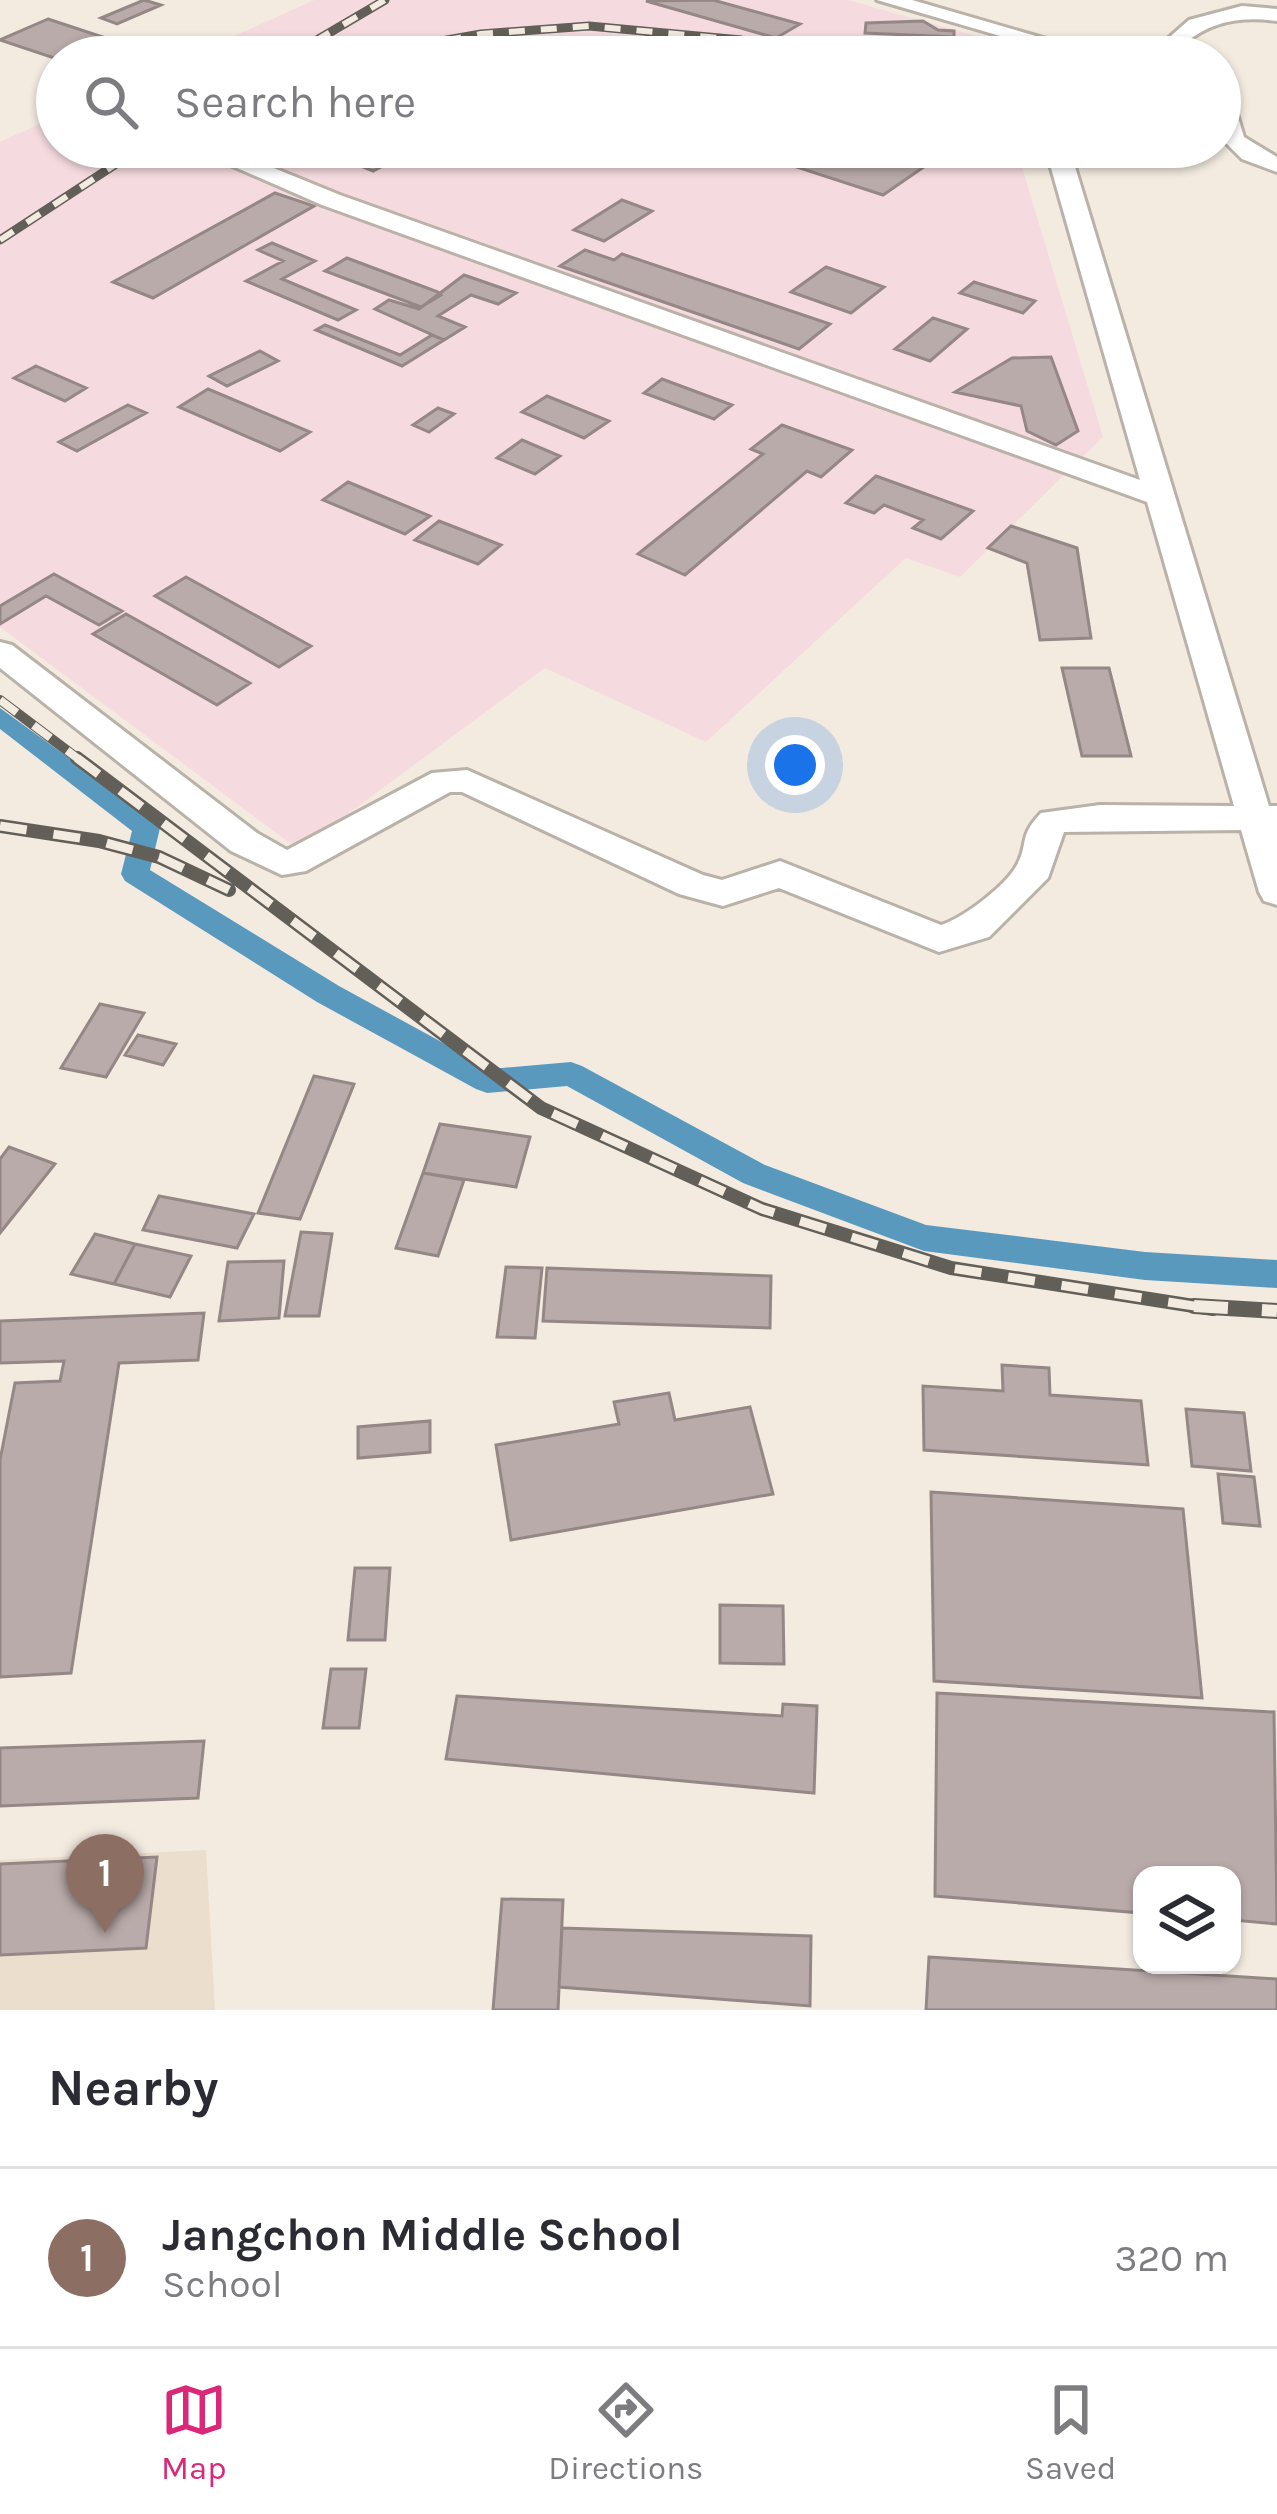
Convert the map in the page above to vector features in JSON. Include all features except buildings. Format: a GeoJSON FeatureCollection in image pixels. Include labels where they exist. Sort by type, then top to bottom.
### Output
{"type":"FeatureCollection","features":[{"type":"Feature","properties":{"kind":"street"},"geometry":{"type":"LineString","coordinates":[[888,0],[1018,36]]}},
{"type":"Feature","properties":{"kind":"street"},"geometry":{"type":"LineString","coordinates":[[1176,36],[1219,13],[1256,10],[1277,15]]}},
{"type":"Feature","properties":{"kind":"street"},"geometry":{"type":"LineString","coordinates":[[1241,149],[1277,165]]}},
{"type":"Feature","properties":{"kind":"street"},"geometry":{"type":"LineString","coordinates":[[253,168],[1161,497]]}},
{"type":"Feature","properties":{"kind":"street"},"geometry":{"type":"LineString","coordinates":[[1063,168],[1161,497],[1266,817],[1277,892]]}},
{"type":"Feature","properties":{"kind":"street"},"geometry":{"type":"LineString","coordinates":[[0,652],[244,842],[281,863],[306,859],[444,781],[467,781],[692,885],[723,893],[780,874],[939,939],[976,928],[1035,869],[1041,835],[1054,821],[1266,817]]}},
{"type":"Feature","properties":{"kind":"shaded area"},"geometry":{"type":"Polygon","coordinates":[[[314,0],[848,0],[977,36],[234,36],[314,0]]]}},
{"type":"Feature","properties":{"kind":"shaded area"},"geometry":{"type":"Polygon","coordinates":[[[36,126],[36,168],[1022,168],[1103,437],[960,577],[906,558],[706,742],[545,668],[299,850],[0,627],[0,142],[36,126]]]}},
{"type":"Feature","properties":{"kind":"shaded area"},"geometry":{"type":"Polygon","coordinates":[[[206,1850],[215,2010],[0,2010],[0,1860],[206,1850]]]}},
{"type":"Feature","properties":{"kind":"waterway"},"geometry":{"type":"LineString","coordinates":[[0,716],[146,828],[135,874],[328,994],[487,1081],[571,1074],[754,1174],[924,1238],[1145,1266],[1277,1274]]}},
{"type":"Feature","properties":{"kind":"railway"},"geometry":{"type":"LineString","coordinates":[[324,36],[385,0]]}},
{"type":"Feature","properties":{"kind":"railway"},"geometry":{"type":"LineString","coordinates":[[470,36],[589,26],[698,36]]}},
{"type":"Feature","properties":{"kind":"railway"},"geometry":{"type":"LineString","coordinates":[[0,240],[110,168]]}},
{"type":"Feature","properties":{"kind":"railway"},"geometry":{"type":"LineString","coordinates":[[0,700],[81,761]]}},
{"type":"Feature","properties":{"kind":"railway"},"geometry":{"type":"LineString","coordinates":[[77,758],[541,1108],[762,1209],[951,1268],[1213,1309]]}},
{"type":"Feature","properties":{"kind":"railway"},"geometry":{"type":"LineString","coordinates":[[0,826],[99,841],[159,857],[229,890]]}},
{"type":"Feature","properties":{"kind":"railway"},"geometry":{"type":"LineString","coordinates":[[1194,1306],[1277,1311]]}},
{"type":"Feature","properties":{"kind":"place","name":"Jangchon Middle School"},"geometry":{"type":"Point","coordinates":[105,1933]}}]}
